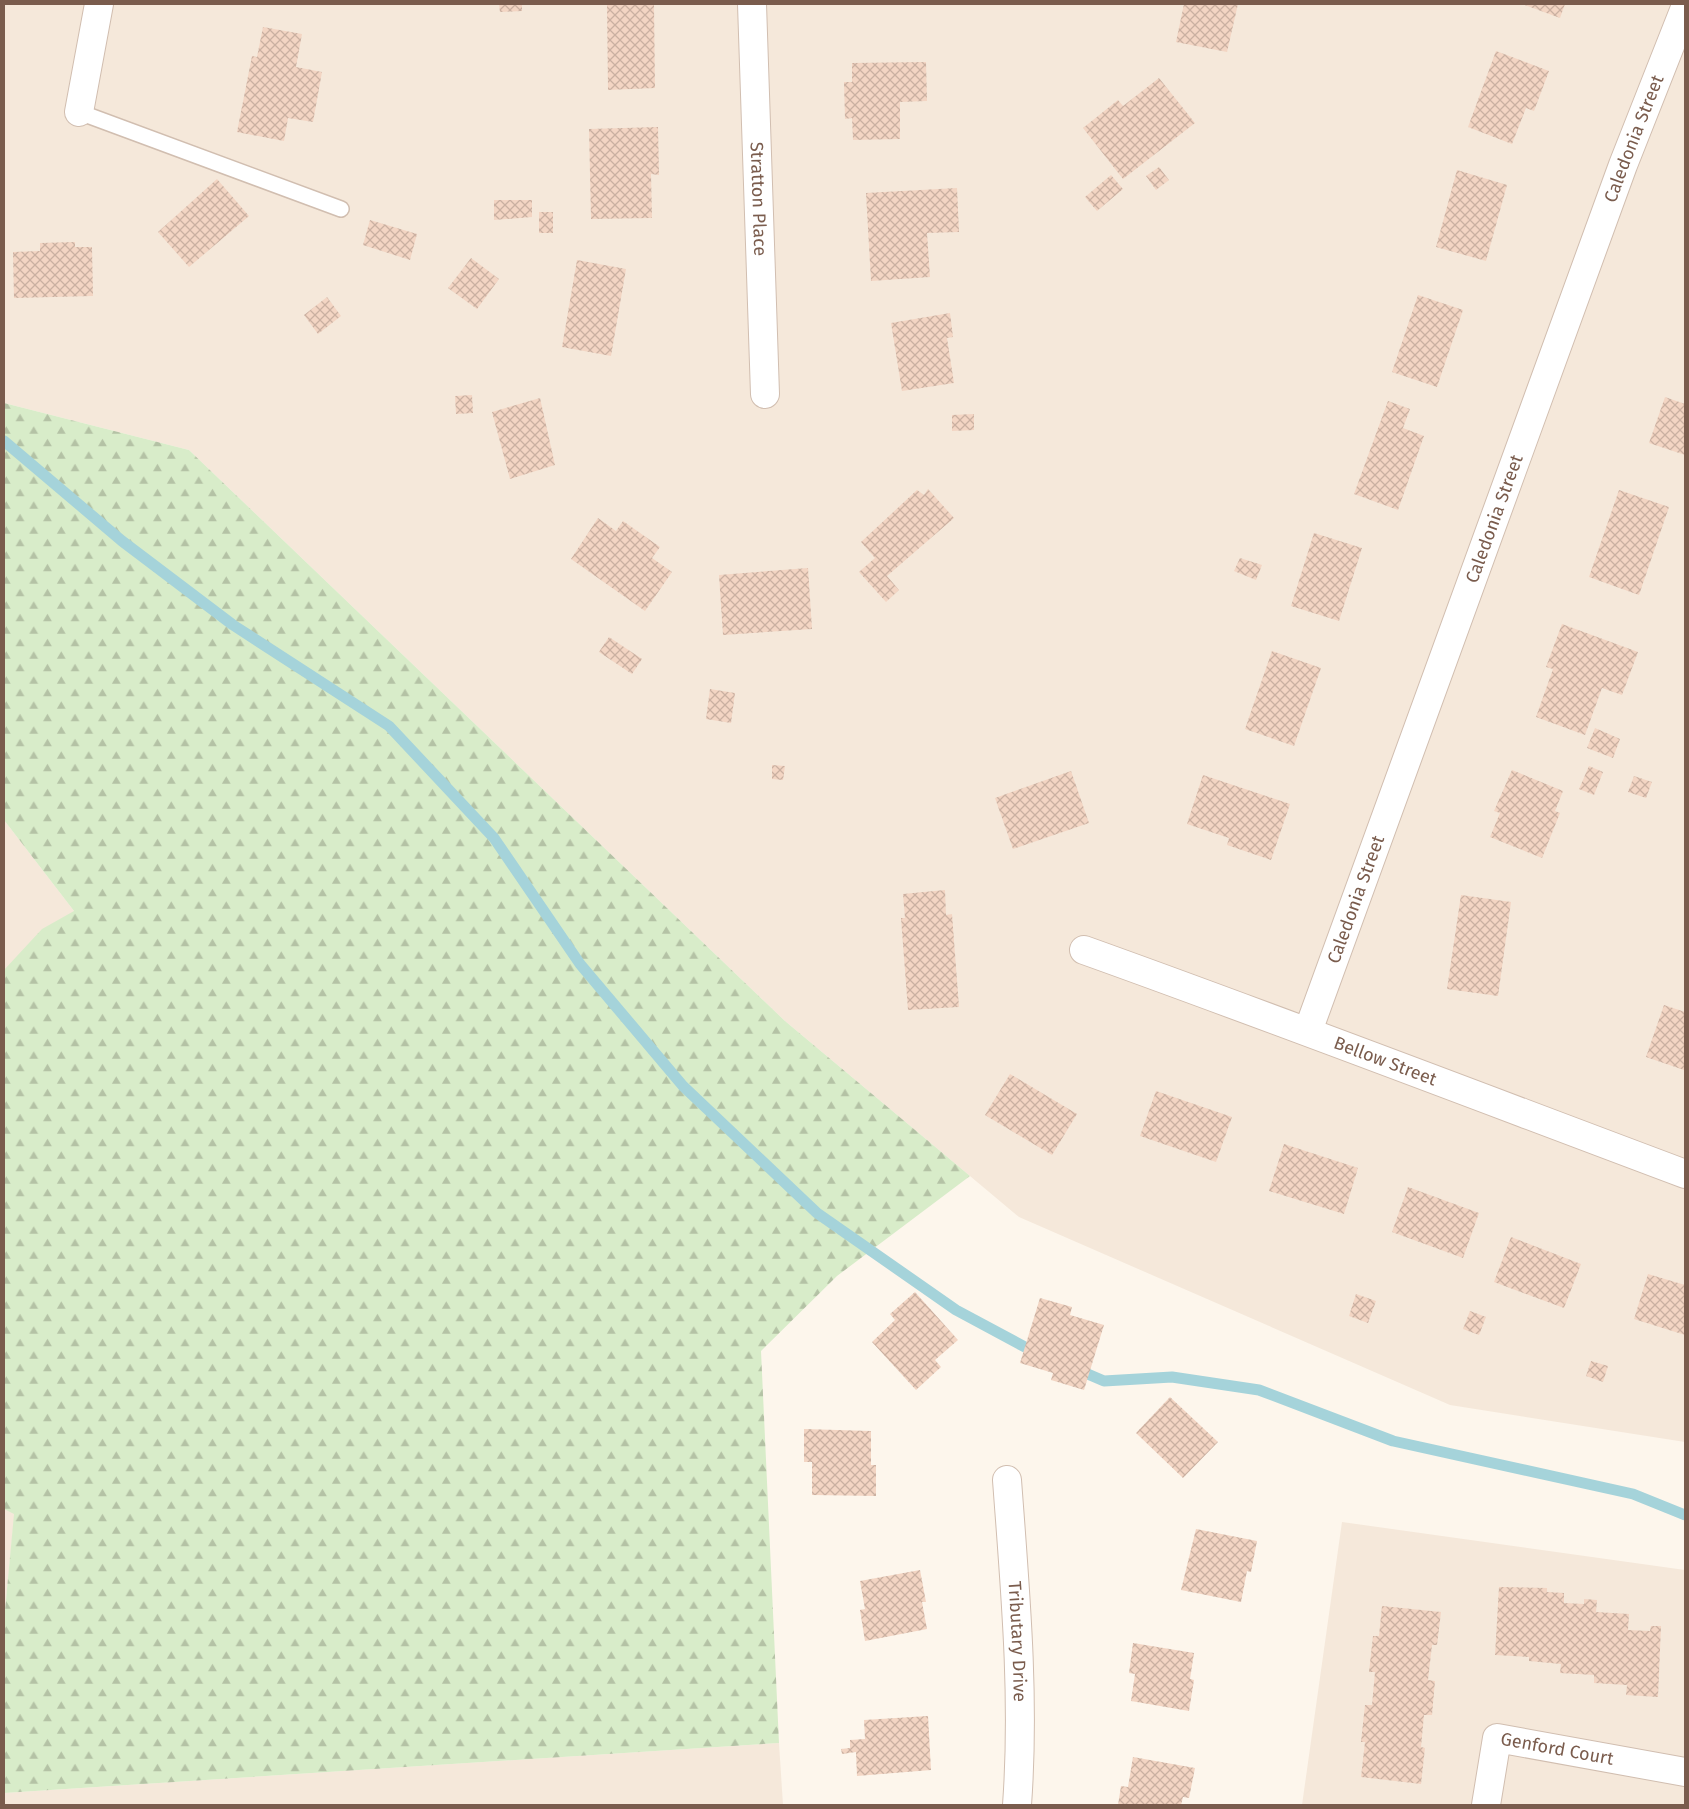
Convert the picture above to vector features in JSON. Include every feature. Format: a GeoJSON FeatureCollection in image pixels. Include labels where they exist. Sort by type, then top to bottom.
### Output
{"type":"FeatureCollection","features":[{"type":"Feature","properties":{"kind":"street"},"geometry":{"type":"LineString","coordinates":[[79,112],[99,4]]}},
{"type":"Feature","properties":{"kind":"street","name":"Stratton Place"},"geometry":{"type":"LineString","coordinates":[[752,4],[765,394]]}},
{"type":"Feature","properties":{"kind":"street","name":"Caledonia Street"},"geometry":{"type":"LineString","coordinates":[[1308,1031],[1623,165],[1685,8]]}},
{"type":"Feature","properties":{"kind":"street","name":"Bellow Street"},"geometry":{"type":"LineString","coordinates":[[1084,950],[1308,1031],[1403,1069],[1685,1174]]}},
{"type":"Feature","properties":{"kind":"street","name":"Tributary Drive"},"geometry":{"type":"LineString","coordinates":[[1007,1480],[1016,1601],[1020,1764],[1017,1805]]}},
{"type":"Feature","properties":{"kind":"street","name":"Genford Court"},"geometry":{"type":"LineString","coordinates":[[1486,1805],[1496,1738],[1685,1772]]}},
{"type":"Feature","properties":{"kind":"lane"},"geometry":{"type":"LineString","coordinates":[[79,112],[341,209]]}},
{"type":"Feature","properties":{"kind":"shaded area"},"geometry":{"type":"Polygon","coordinates":[[[4,4],[1685,4],[1685,1442],[1450,1405],[1019,1217],[785,1021],[189,450],[4,403],[4,4]]]}},
{"type":"Feature","properties":{"kind":"shaded area"},"geometry":{"type":"Polygon","coordinates":[[[4,820],[74,911],[4,1621],[4,820]]]}},
{"type":"Feature","properties":{"kind":"shaded area"},"geometry":{"type":"Polygon","coordinates":[[[1342,1522],[1685,1570],[1685,1805],[1302,1805],[1342,1522]]]}},
{"type":"Feature","properties":{"kind":"shaded area"},"geometry":{"type":"Polygon","coordinates":[[[779,1743],[783,1805],[4,1805],[4,1793],[779,1743]]]}},
{"type":"Feature","properties":{"kind":"green space"},"geometry":{"type":"Polygon","coordinates":[[[4,403],[189,450],[785,1021],[970,1176],[837,1276],[761,1351],[779,1743],[4,1793],[4,1621],[14,1514],[4,1509],[4,970],[42,929],[74,911],[4,820],[4,403]]]}},
{"type":"Feature","properties":{"kind":"building"},"geometry":{"type":"Polygon","coordinates":[[[499,4],[522,4],[522,11],[500,12],[499,4]]]}},
{"type":"Feature","properties":{"kind":"building"},"geometry":{"type":"Polygon","coordinates":[[[607,4],[654,4],[655,88],[608,90],[607,4]]]}},
{"type":"Feature","properties":{"kind":"building"},"geometry":{"type":"Polygon","coordinates":[[[1184,4],[1238,4],[1227,52],[1176,42],[1184,4]]]}},
{"type":"Feature","properties":{"kind":"building"},"geometry":{"type":"Polygon","coordinates":[[[1522,4],[1565,4],[1560,18],[1522,4]]]}},
{"type":"Feature","properties":{"kind":"building"},"geometry":{"type":"Polygon","coordinates":[[[263,27],[302,34],[296,67],[322,72],[313,122],[288,118],[284,141],[237,132],[252,56],[257,57],[263,27]]]}},
{"type":"Feature","properties":{"kind":"building"},"geometry":{"type":"Polygon","coordinates":[[[1496,51],[1549,71],[1534,111],[1526,108],[1512,144],[1468,127],[1496,51]]]}},
{"type":"Feature","properties":{"kind":"building"},"geometry":{"type":"Polygon","coordinates":[[[926,62],[927,101],[900,102],[900,139],[853,140],[852,118],[845,119],[844,82],[852,82],[852,63],[926,62]]]}},
{"type":"Feature","properties":{"kind":"building"},"geometry":{"type":"Polygon","coordinates":[[[1159,78],[1195,123],[1123,179],[1083,128],[1118,100],[1123,106],[1159,78]]]}},
{"type":"Feature","properties":{"kind":"building"},"geometry":{"type":"Polygon","coordinates":[[[658,127],[659,175],[651,174],[652,218],[591,219],[589,129],[658,127]]]}},
{"type":"Feature","properties":{"kind":"building"},"geometry":{"type":"Polygon","coordinates":[[[1159,167],[1169,180],[1156,190],[1146,176],[1159,167]]]}},
{"type":"Feature","properties":{"kind":"building"},"geometry":{"type":"Polygon","coordinates":[[[1457,170],[1507,185],[1486,261],[1436,247],[1457,170]]]}},
{"type":"Feature","properties":{"kind":"building"},"geometry":{"type":"Polygon","coordinates":[[[1111,175],[1123,189],[1097,211],[1085,197],[1111,175]]]}},
{"type":"Feature","properties":{"kind":"building"},"geometry":{"type":"Polygon","coordinates":[[[217,179],[249,216],[189,267],[158,232],[217,179]]]}},
{"type":"Feature","properties":{"kind":"building"},"geometry":{"type":"Polygon","coordinates":[[[957,188],[959,232],[927,233],[930,277],[871,281],[866,193],[957,188]]]}},
{"type":"Feature","properties":{"kind":"building"},"geometry":{"type":"Polygon","coordinates":[[[494,200],[532,200],[532,217],[494,220],[494,200]]]}},
{"type":"Feature","properties":{"kind":"building"},"geometry":{"type":"Polygon","coordinates":[[[539,212],[553,212],[553,233],[539,233],[539,212]]]}},
{"type":"Feature","properties":{"kind":"building"},"geometry":{"type":"Polygon","coordinates":[[[370,220],[417,234],[410,260],[363,245],[370,220]]]}},
{"type":"Feature","properties":{"kind":"building"},"geometry":{"type":"Polygon","coordinates":[[[75,242],[75,247],[92,247],[93,296],[14,298],[13,252],[40,251],[40,243],[75,242]]]}},
{"type":"Feature","properties":{"kind":"building"},"geometry":{"type":"Polygon","coordinates":[[[471,258],[499,279],[477,309],[448,288],[471,258]]]}},
{"type":"Feature","properties":{"kind":"building"},"geometry":{"type":"Polygon","coordinates":[[[577,260],[626,269],[611,356],[562,347],[577,260]]]}},
{"type":"Feature","properties":{"kind":"building"},"geometry":{"type":"Polygon","coordinates":[[[1418,295],[1463,310],[1437,387],[1392,372],[1418,295]]]}},
{"type":"Feature","properties":{"kind":"building"},"geometry":{"type":"Polygon","coordinates":[[[327,297],[341,316],[318,334],[304,315],[327,297]]]}},
{"type":"Feature","properties":{"kind":"building"},"geometry":{"type":"Polygon","coordinates":[[[950,313],[953,337],[947,338],[954,383],[902,391],[891,323],[950,313]]]}},
{"type":"Feature","properties":{"kind":"building"},"geometry":{"type":"Polygon","coordinates":[[[472,395],[473,413],[456,414],[455,396],[472,395]]]}},
{"type":"Feature","properties":{"kind":"building"},"geometry":{"type":"Polygon","coordinates":[[[1665,397],[1685,404],[1685,455],[1649,443],[1665,397]]]}},
{"type":"Feature","properties":{"kind":"building"},"geometry":{"type":"Polygon","coordinates":[[[540,398],[555,465],[510,479],[492,412],[540,398]]]}},
{"type":"Feature","properties":{"kind":"building"},"geometry":{"type":"Polygon","coordinates":[[[1388,401],[1410,409],[1403,428],[1424,436],[1398,510],[1354,494],[1388,401]]]}},
{"type":"Feature","properties":{"kind":"building"},"geometry":{"type":"Polygon","coordinates":[[[974,414],[974,430],[952,431],[952,415],[974,414]]]}},
{"type":"Feature","properties":{"kind":"building"},"geometry":{"type":"Polygon","coordinates":[[[928,489],[954,518],[887,576],[899,590],[886,602],[859,572],[875,558],[861,542],[917,490],[924,495],[928,489]]]}},
{"type":"Feature","properties":{"kind":"building"},"geometry":{"type":"Polygon","coordinates":[[[1619,490],[1669,507],[1639,595],[1589,577],[1619,490]]]}},
{"type":"Feature","properties":{"kind":"building"},"geometry":{"type":"Polygon","coordinates":[[[598,518],[616,531],[623,521],[660,547],[652,558],[672,572],[645,611],[571,559],[598,518]]]}},
{"type":"Feature","properties":{"kind":"building"},"geometry":{"type":"Polygon","coordinates":[[[1314,533],[1362,548],[1339,621],[1291,606],[1314,533]]]}},
{"type":"Feature","properties":{"kind":"building"},"geometry":{"type":"Polygon","coordinates":[[[1240,558],[1262,565],[1256,580],[1234,571],[1240,558]]]}},
{"type":"Feature","properties":{"kind":"building"},"geometry":{"type":"Polygon","coordinates":[[[808,568],[812,629],[723,635],[719,575],[808,568]]]}},
{"type":"Feature","properties":{"kind":"building"},"geometry":{"type":"Polygon","coordinates":[[[1562,624],[1638,652],[1622,695],[1602,688],[1585,735],[1536,717],[1553,669],[1546,667],[1562,624]]]}},
{"type":"Feature","properties":{"kind":"building"},"geometry":{"type":"Polygon","coordinates":[[[609,637],[642,659],[632,674],[599,652],[609,637]]]}},
{"type":"Feature","properties":{"kind":"building"},"geometry":{"type":"Polygon","coordinates":[[[1272,651],[1321,668],[1294,746],[1245,729],[1272,651]]]}},
{"type":"Feature","properties":{"kind":"building"},"geometry":{"type":"Polygon","coordinates":[[[710,689],[735,693],[731,723],[706,719],[710,689]]]}},
{"type":"Feature","properties":{"kind":"building"},"geometry":{"type":"Polygon","coordinates":[[[1595,728],[1620,739],[1613,758],[1587,748],[1595,728]]]}},
{"type":"Feature","properties":{"kind":"building"},"geometry":{"type":"Polygon","coordinates":[[[772,765],[785,766],[783,780],[772,779],[772,765]]]}},
{"type":"Feature","properties":{"kind":"building"},"geometry":{"type":"Polygon","coordinates":[[[1589,766],[1603,772],[1594,795],[1579,789],[1589,766]]]}},
{"type":"Feature","properties":{"kind":"building"},"geometry":{"type":"Polygon","coordinates":[[[1512,770],[1563,791],[1555,811],[1560,813],[1542,858],[1490,837],[1500,813],[1494,811],[1512,770]]]}},
{"type":"Feature","properties":{"kind":"building"},"geometry":{"type":"Polygon","coordinates":[[[1071,771],[1089,823],[1013,849],[995,798],[1071,771]]]}},
{"type":"Feature","properties":{"kind":"building"},"geometry":{"type":"Polygon","coordinates":[[[1203,775],[1290,804],[1271,860],[1227,845],[1229,838],[1187,824],[1203,775]]]}},
{"type":"Feature","properties":{"kind":"building"},"geometry":{"type":"Polygon","coordinates":[[[1634,776],[1652,782],[1646,798],[1628,792],[1634,776]]]}},
{"type":"Feature","properties":{"kind":"building"},"geometry":{"type":"Polygon","coordinates":[[[945,890],[946,915],[952,914],[959,1007],[908,1010],[901,918],[905,918],[903,894],[945,890]]]}},
{"type":"Feature","properties":{"kind":"building"},"geometry":{"type":"Polygon","coordinates":[[[1461,895],[1511,902],[1498,996],[1447,989],[1461,895]]]}},
{"type":"Feature","properties":{"kind":"building"},"geometry":{"type":"Polygon","coordinates":[[[1664,1005],[1685,1012],[1684,1070],[1646,1057],[1664,1005]]]}},
{"type":"Feature","properties":{"kind":"building"},"geometry":{"type":"Polygon","coordinates":[[[1010,1074],[1077,1114],[1052,1155],[985,1115],[1010,1074]]]}},
{"type":"Feature","properties":{"kind":"building"},"geometry":{"type":"Polygon","coordinates":[[[1156,1091],[1232,1117],[1216,1162],[1140,1136],[1156,1091]]]}},
{"type":"Feature","properties":{"kind":"building"},"geometry":{"type":"Polygon","coordinates":[[[1284,1144],[1358,1168],[1344,1214],[1269,1191],[1284,1144]]]}},
{"type":"Feature","properties":{"kind":"building"},"geometry":{"type":"Polygon","coordinates":[[[1408,1187],[1479,1213],[1463,1258],[1392,1232],[1408,1187]]]}},
{"type":"Feature","properties":{"kind":"building"},"geometry":{"type":"Polygon","coordinates":[[[1511,1237],[1581,1264],[1564,1308],[1494,1282],[1511,1237]]]}},
{"type":"Feature","properties":{"kind":"building"},"geometry":{"type":"Polygon","coordinates":[[[1648,1274],[1685,1285],[1685,1335],[1634,1319],[1648,1274]]]}},
{"type":"Feature","properties":{"kind":"building"},"geometry":{"type":"Polygon","coordinates":[[[915,1292],[958,1340],[935,1360],[941,1367],[916,1390],[872,1342],[895,1320],[890,1314],[915,1292]]]}},
{"type":"Feature","properties":{"kind":"building"},"geometry":{"type":"Polygon","coordinates":[[[1356,1294],[1376,1301],[1368,1323],[1349,1316],[1356,1294]]]}},
{"type":"Feature","properties":{"kind":"building"},"geometry":{"type":"Polygon","coordinates":[[[1040,1298],[1072,1307],[1070,1315],[1104,1325],[1084,1390],[1051,1380],[1053,1373],[1020,1363],[1040,1298]]]}},
{"type":"Feature","properties":{"kind":"building"},"geometry":{"type":"Polygon","coordinates":[[[1470,1311],[1486,1317],[1479,1335],[1463,1329],[1470,1311]]]}},
{"type":"Feature","properties":{"kind":"building"},"geometry":{"type":"Polygon","coordinates":[[[1591,1361],[1608,1366],[1603,1382],[1586,1376],[1591,1361]]]}},
{"type":"Feature","properties":{"kind":"building"},"geometry":{"type":"Polygon","coordinates":[[[1170,1397],[1218,1442],[1183,1478],[1136,1433],[1170,1397]]]}},
{"type":"Feature","properties":{"kind":"building"},"geometry":{"type":"Polygon","coordinates":[[[804,1429],[871,1431],[871,1465],[876,1465],[876,1496],[812,1495],[812,1462],[804,1462],[804,1429]]]}},
{"type":"Feature","properties":{"kind":"building"},"geometry":{"type":"Polygon","coordinates":[[[1196,1529],[1257,1541],[1251,1572],[1247,1571],[1241,1602],[1181,1590],[1196,1529]]]}},
{"type":"Feature","properties":{"kind":"building"},"geometry":{"type":"Polygon","coordinates":[[[920,1570],[926,1602],[922,1602],[927,1629],[865,1641],[860,1610],[865,1609],[860,1581],[920,1570]]]}},
{"type":"Feature","properties":{"kind":"building"},"geometry":{"type":"Polygon","coordinates":[[[1499,1587],[1547,1588],[1547,1592],[1564,1593],[1564,1603],[1584,1604],[1584,1599],[1597,1600],[1596,1612],[1629,1614],[1628,1630],[1650,1631],[1651,1626],[1661,1626],[1658,1697],[1626,1695],[1627,1685],[1594,1683],[1594,1675],[1560,1673],[1561,1664],[1529,1661],[1529,1657],[1495,1655],[1499,1587]]]}},
{"type":"Feature","properties":{"kind":"building"},"geometry":{"type":"Polygon","coordinates":[[[1382,1606],[1441,1612],[1437,1645],[1432,1645],[1428,1680],[1435,1681],[1432,1715],[1424,1715],[1421,1747],[1425,1748],[1421,1784],[1361,1777],[1365,1742],[1361,1742],[1365,1705],[1372,1705],[1375,1672],[1369,1672],[1373,1636],[1379,1636],[1382,1606]]]}},
{"type":"Feature","properties":{"kind":"building"},"geometry":{"type":"Polygon","coordinates":[[[1133,1643],[1194,1653],[1190,1679],[1194,1680],[1189,1711],[1131,1701],[1135,1674],[1129,1673],[1133,1643]]]}},
{"type":"Feature","properties":{"kind":"building"},"geometry":{"type":"Polygon","coordinates":[[[928,1716],[931,1770],[857,1776],[856,1752],[842,1754],[841,1749],[850,1748],[850,1740],[865,1739],[864,1720],[928,1716]]]}},
{"type":"Feature","properties":{"kind":"building"},"geometry":{"type":"Polygon","coordinates":[[[1133,1757],[1195,1768],[1189,1798],[1183,1797],[1181,1805],[1118,1805],[1121,1786],[1128,1787],[1133,1757]]]}},
{"type":"Feature","properties":{"kind":"waterway"},"geometry":{"type":"LineString","coordinates":[[4,441],[122,541],[233,625],[389,726],[494,838],[580,964],[683,1086],[817,1213],[956,1310],[1038,1354]]}},
{"type":"Feature","properties":{"kind":"waterway"},"geometry":{"type":"LineString","coordinates":[[1076,1369],[1104,1381],[1172,1377],[1259,1390],[1393,1441],[1633,1494],[1685,1515]]}}]}
